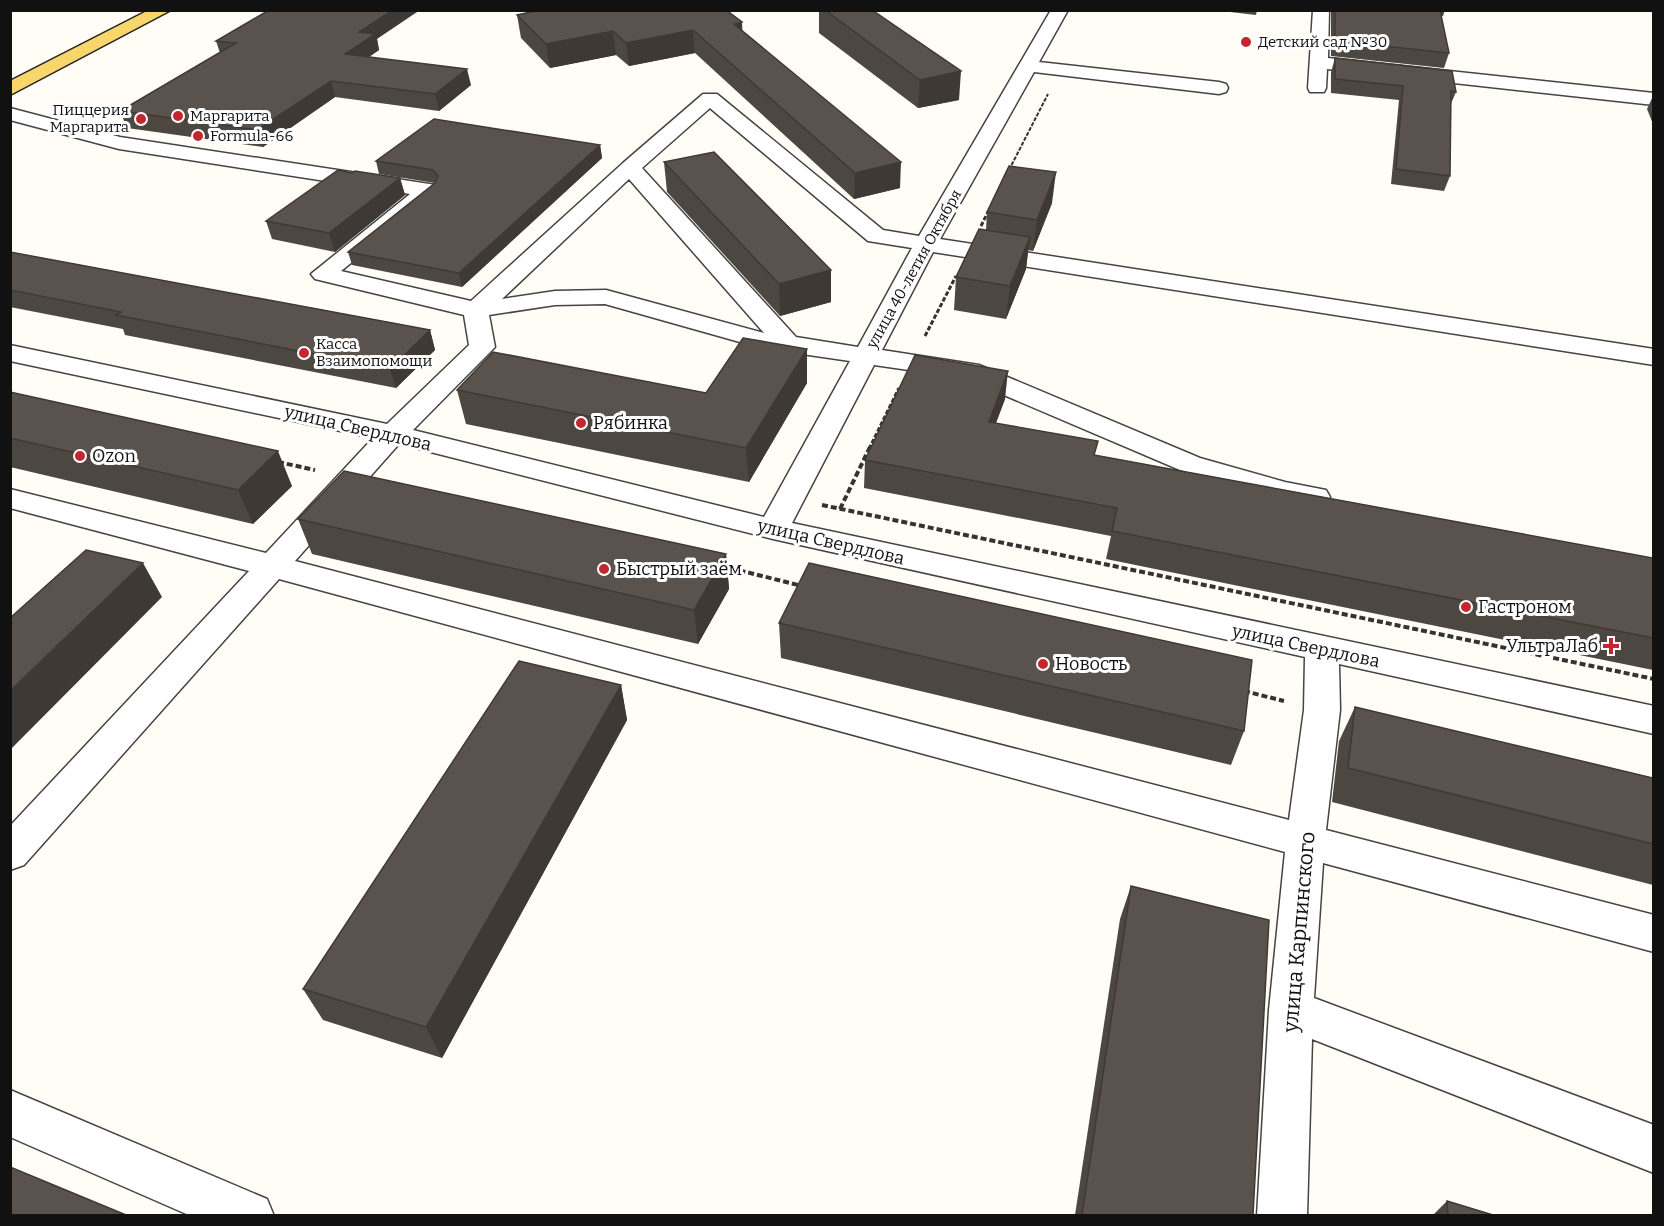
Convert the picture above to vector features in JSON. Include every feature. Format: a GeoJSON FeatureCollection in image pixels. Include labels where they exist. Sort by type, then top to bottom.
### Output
{"type":"FeatureCollection","features":[{"type":"Feature","properties":{"kind":"main road"},"geometry":{"type":"LineString","coordinates":[[15,84],[163,10]]}},
{"type":"Feature","properties":{"kind":"street","name":"улица 40-летия Октября"},"geometry":{"type":"LineString","coordinates":[[773,529],[926,244],[1060,10]]}},
{"type":"Feature","properties":{"kind":"street"},"geometry":{"type":"LineString","coordinates":[[1317,88],[1321,10]]}},
{"type":"Feature","properties":{"kind":"street"},"geometry":{"type":"LineString","coordinates":[[1319,63],[1653,99]]}},
{"type":"Feature","properties":{"kind":"street"},"geometry":{"type":"LineString","coordinates":[[1030,66],[1219,88]]}},
{"type":"Feature","properties":{"kind":"street"},"geometry":{"type":"LineString","coordinates":[[476,310],[630,167],[710,98],[876,236],[1653,357]]}},
{"type":"Feature","properties":{"kind":"street"},"geometry":{"type":"LineString","coordinates":[[10,114],[119,143],[428,190],[323,274],[476,310],[555,298],[606,297],[761,340],[970,371],[1190,464],[1283,491],[1341,502]]}},
{"type":"Feature","properties":{"kind":"street"},"geometry":{"type":"LineString","coordinates":[[630,167],[788,344]]}},
{"type":"Feature","properties":{"kind":"street"},"geometry":{"type":"LineString","coordinates":[[10,852],[393,434],[482,347],[476,310]]}},
{"type":"Feature","properties":{"kind":"street","name":"улица Свердлова"},"geometry":{"type":"LineString","coordinates":[[10,353],[393,434],[773,529],[1322,650],[1653,720]]}},
{"type":"Feature","properties":{"kind":"street"},"geometry":{"type":"LineString","coordinates":[[10,498],[1653,934]]}},
{"type":"Feature","properties":{"kind":"street","name":"улица Карпинского"},"geometry":{"type":"LineString","coordinates":[[1282,1215],[1291,1010],[1305,843],[1322,710],[1322,650]]}},
{"type":"Feature","properties":{"kind":"street"},"geometry":{"type":"LineString","coordinates":[[1291,1010],[1653,1149]]}},
{"type":"Feature","properties":{"kind":"street"},"geometry":{"type":"LineString","coordinates":[[10,1113],[250,1215]]}},
{"type":"Feature","properties":{"kind":"path"},"geometry":{"type":"LineString","coordinates":[[273,461],[353,478]]}},
{"type":"Feature","properties":{"kind":"path"},"geometry":{"type":"LineString","coordinates":[[790,499],[1653,679]]}},
{"type":"Feature","properties":{"kind":"path"},"geometry":{"type":"LineString","coordinates":[[711,564],[803,586]]}},
{"type":"Feature","properties":{"kind":"path"},"geometry":{"type":"LineString","coordinates":[[1242,690],[1322,710]]}},
{"type":"Feature","properties":{"kind":"building"},"geometry":{"type":"Polygon","coordinates":[[[269,10],[393,10],[359,32],[375,34],[345,54],[467,69],[435,94],[331,81],[257,130],[120,111],[236,43],[216,41],[269,10]]]}},
{"type":"Feature","properties":{"kind":"building"},"geometry":{"type":"Polygon","coordinates":[[[540,10],[726,10],[742,22],[734,24],[901,162],[855,173],[693,30],[626,43],[613,31],[546,44],[517,15],[540,10]]]}},
{"type":"Feature","properties":{"kind":"building"},"geometry":{"type":"Polygon","coordinates":[[[825,10],[872,10],[961,71],[920,80],[825,10]]]}},
{"type":"Feature","properties":{"kind":"building"},"geometry":{"type":"Polygon","coordinates":[[[1335,10],[1440,10],[1449,53],[1335,41],[1335,10]]]}},
{"type":"Feature","properties":{"kind":"building"},"geometry":{"type":"Polygon","coordinates":[[[1335,58],[1452,71],[1456,92],[1451,91],[1450,176],[1396,169],[1403,86],[1335,79],[1335,58]]]}},
{"type":"Feature","properties":{"kind":"building"},"geometry":{"type":"Polygon","coordinates":[[[434,119],[600,145],[459,273],[348,252],[435,183],[438,176],[433,170],[376,161],[434,119]]]}},
{"type":"Feature","properties":{"kind":"building"},"geometry":{"type":"Polygon","coordinates":[[[714,152],[831,270],[779,284],[664,162],[714,152]]]}},
{"type":"Feature","properties":{"kind":"building"},"geometry":{"type":"Polygon","coordinates":[[[1009,166],[1056,172],[1037,220],[987,212],[1009,166]]]}},
{"type":"Feature","properties":{"kind":"building"},"geometry":{"type":"Polygon","coordinates":[[[338,170],[400,178],[329,233],[266,221],[338,170]]]}},
{"type":"Feature","properties":{"kind":"building"},"geometry":{"type":"Polygon","coordinates":[[[979,229],[1030,237],[1010,286],[956,277],[979,229]]]}},
{"type":"Feature","properties":{"kind":"building"},"geometry":{"type":"Polygon","coordinates":[[[10,252],[430,330],[390,369],[116,315],[121,312],[10,290],[10,252]]]}},
{"type":"Feature","properties":{"kind":"building"},"geometry":{"type":"Polygon","coordinates":[[[743,338],[807,349],[746,448],[457,390],[493,352],[706,393],[743,338]]]}},
{"type":"Feature","properties":{"kind":"building"},"geometry":{"type":"Polygon","coordinates":[[[915,355],[1008,371],[989,422],[1098,441],[1094,455],[1653,558],[1653,638],[1112,531],[1117,508],[865,460],[915,355]]]}},
{"type":"Feature","properties":{"kind":"building"},"geometry":{"type":"Polygon","coordinates":[[[10,392],[278,451],[238,490],[10,438],[10,392]]]}},
{"type":"Feature","properties":{"kind":"building"},"geometry":{"type":"Polygon","coordinates":[[[344,471],[726,554],[694,610],[298,519],[344,471]]]}},
{"type":"Feature","properties":{"kind":"building"},"geometry":{"type":"Polygon","coordinates":[[[86,550],[143,563],[10,691],[10,618],[86,550]]]}},
{"type":"Feature","properties":{"kind":"building"},"geometry":{"type":"Polygon","coordinates":[[[809,563],[1252,660],[1244,731],[779,623],[809,563]]]}},
{"type":"Feature","properties":{"kind":"building"},"geometry":{"type":"Polygon","coordinates":[[[519,661],[621,685],[426,1027],[303,989],[519,661]]]}},
{"type":"Feature","properties":{"kind":"building"},"geometry":{"type":"Polygon","coordinates":[[[1355,707],[1653,778],[1653,844],[1348,768],[1355,707]]]}},
{"type":"Feature","properties":{"kind":"building"},"geometry":{"type":"Polygon","coordinates":[[[1131,886],[1269,920],[1253,1215],[1082,1215],[1131,886]]]}},
{"type":"Feature","properties":{"kind":"building"},"geometry":{"type":"Polygon","coordinates":[[[10,1167],[126,1215],[10,1215],[10,1167]]]}},
{"type":"Feature","properties":{"kind":"building"},"geometry":{"type":"Polygon","coordinates":[[[1447,1201],[1493,1215],[1448,1215],[1447,1201]]]}},
{"type":"Feature","properties":{"kind":"place","name":"Детский сад №30"},"geometry":{"type":"Point","coordinates":[1246,42]}},
{"type":"Feature","properties":{"kind":"place","name":"Маргарита"},"geometry":{"type":"Point","coordinates":[178,116]}},
{"type":"Feature","properties":{"kind":"place","name":"Пиццерия Маргарита"},"geometry":{"type":"Point","coordinates":[141,119]}},
{"type":"Feature","properties":{"kind":"place","name":"Formula-66"},"geometry":{"type":"Point","coordinates":[198,136]}},
{"type":"Feature","properties":{"kind":"place","name":"Касса Взаимопомощи"},"geometry":{"type":"Point","coordinates":[304,353]}},
{"type":"Feature","properties":{"kind":"place","name":"Рябинка"},"geometry":{"type":"Point","coordinates":[581,423]}},
{"type":"Feature","properties":{"kind":"place","name":"Ozon"},"geometry":{"type":"Point","coordinates":[80,456]}},
{"type":"Feature","properties":{"kind":"place","name":"Быстрый заём"},"geometry":{"type":"Point","coordinates":[604,569]}},
{"type":"Feature","properties":{"kind":"place","name":"Гастроном"},"geometry":{"type":"Point","coordinates":[1466,607]}},
{"type":"Feature","properties":{"kind":"place","name":"УльтраЛаб"},"geometry":{"type":"Point","coordinates":[1611,646]}},
{"type":"Feature","properties":{"kind":"place","name":"Новость"},"geometry":{"type":"Point","coordinates":[1043,664]}}]}
